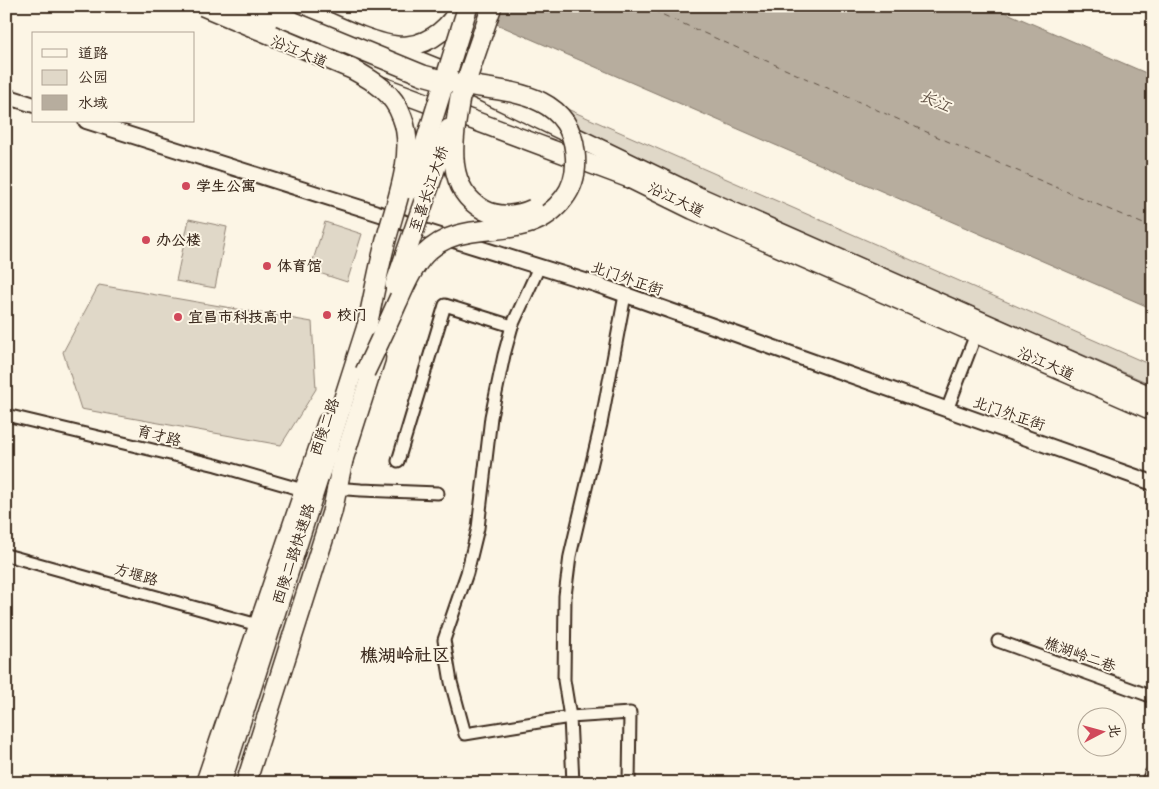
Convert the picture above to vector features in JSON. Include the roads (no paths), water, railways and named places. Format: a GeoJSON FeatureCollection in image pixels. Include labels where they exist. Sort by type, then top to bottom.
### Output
{"type":"FeatureCollection","features":[{"type":"Feature","properties":{"kind":"highway"},"geometry":{"type":"LineString","coordinates":[[204,6],[352,69],[385,89],[398,108],[407,135],[405,163],[367,326]]}},
{"type":"Feature","properties":{"kind":"highway"},"geometry":{"type":"LineString","coordinates":[[227,6],[419,84],[448,92],[516,104],[541,116],[547,121],[558,137],[563,162],[558,183],[541,205],[524,213],[504,215],[488,212],[477,206],[466,196],[459,184],[455,168],[454,142],[463,91]]}},
{"type":"Feature","properties":{"kind":"highway"},"geometry":{"type":"LineString","coordinates":[[255,6],[423,75],[449,82],[496,89],[534,98],[554,110],[567,126],[572,139],[576,160],[574,176],[566,195],[557,208],[547,216],[530,224],[478,231],[451,237],[438,243],[424,254],[411,274],[366,372]]}},
{"type":"Feature","properties":{"kind":"highway"},"geometry":{"type":"LineString","coordinates":[[293,6],[357,35],[386,44],[407,47],[421,44],[438,34],[453,21],[461,6]]}},
{"type":"Feature","properties":{"kind":"highway","name":"至喜长江大桥"},"geometry":{"type":"LineString","coordinates":[[367,326],[468,6]]}},
{"type":"Feature","properties":{"kind":"highway","name":"至喜长江大桥"},"geometry":{"type":"LineString","coordinates":[[366,372],[492,6]]}},
{"type":"Feature","properties":{"kind":"highway","name":"西陵二路快速路"},"geometry":{"type":"LineString","coordinates":[[221,783],[367,326]]}},
{"type":"Feature","properties":{"kind":"highway","name":"西陵二路快速路"},"geometry":{"type":"LineString","coordinates":[[228,783],[366,372]]}},
{"type":"Feature","properties":{"kind":"highway"},"geometry":{"type":"LineString","coordinates":[[246,783],[332,512],[335,488],[343,460]]}},
{"type":"Feature","properties":{"kind":"main road","name":"沿江大道"},"geometry":{"type":"LineString","coordinates":[[192,6],[358,78],[628,178],[693,210],[1153,411]]}},
{"type":"Feature","properties":{"kind":"main road","name":"沿江大道"},"geometry":{"type":"LineString","coordinates":[[280,6],[442,70],[463,91],[1153,396]]}},
{"type":"Feature","properties":{"kind":"main road","name":"西陵二路"},"geometry":{"type":"LineString","coordinates":[[204,783],[396,219],[442,70]]}},
{"type":"Feature","properties":{"kind":"main road","name":"西陵二路"},"geometry":{"type":"LineString","coordinates":[[343,460],[418,230],[458,116],[463,91]]}},
{"type":"Feature","properties":{"kind":"main road"},"geometry":{"type":"LineString","coordinates":[[236,783],[322,518],[335,488]]}},
{"type":"Feature","properties":{"kind":"main road"},"geometry":{"type":"LineString","coordinates":[[1149,783],[1153,774]]}},
{"type":"Feature","properties":{"kind":"street"},"geometry":{"type":"LineString","coordinates":[[6,96],[32,104]]}},
{"type":"Feature","properties":{"kind":"street","name":"北门外正街"},"geometry":{"type":"LineString","coordinates":[[89,122],[396,219],[418,230],[626,295],[1153,482]]}},
{"type":"Feature","properties":{"kind":"street"},"geometry":{"type":"LineString","coordinates":[[539,268],[512,326],[492,417],[478,528],[467,573],[444,640],[451,682],[465,734],[570,717],[630,713],[629,783]]}},
{"type":"Feature","properties":{"kind":"street"},"geometry":{"type":"LineString","coordinates":[[573,783],[570,717],[564,680],[565,596],[570,556],[600,424],[626,295]]}},
{"type":"Feature","properties":{"kind":"street"},"geometry":{"type":"LineString","coordinates":[[398,461],[445,305],[512,326]]}},
{"type":"Feature","properties":{"kind":"street"},"geometry":{"type":"LineString","coordinates":[[947,410],[976,334]]}},
{"type":"Feature","properties":{"kind":"street","name":"育才路"},"geometry":{"type":"LineString","coordinates":[[6,414],[216,465],[303,490]]}},
{"type":"Feature","properties":{"kind":"street"},"geometry":{"type":"LineString","coordinates":[[335,488],[438,493]]}},
{"type":"Feature","properties":{"kind":"street","name":"方堰路"},"geometry":{"type":"LineString","coordinates":[[6,555],[258,625]]}},
{"type":"Feature","properties":{"kind":"street","name":"樵湖岭二巷"},"geometry":{"type":"LineString","coordinates":[[998,641],[1153,697]]}},
{"type":"Feature","properties":{"kind":"water","name":"长江"},"geometry":{"type":"Polygon","coordinates":[[[455,6],[991,6],[1153,76],[1153,309],[455,6]]]}},
{"type":"Feature","properties":{"kind":"place","name":"学生公寓"},"geometry":{"type":"Point","coordinates":[186,186]}},
{"type":"Feature","properties":{"kind":"place","name":"办公楼"},"geometry":{"type":"Point","coordinates":[146,240]}},
{"type":"Feature","properties":{"kind":"place","name":"体育馆"},"geometry":{"type":"Point","coordinates":[267,266]}},
{"type":"Feature","properties":{"kind":"place","name":"校门"},"geometry":{"type":"Point","coordinates":[327,315]}},
{"type":"Feature","properties":{"kind":"place","name":"宜昌市科技高中"},"geometry":{"type":"Point","coordinates":[178,317]}},
{"type":"Feature","properties":{"kind":"district","name":"樵湖岭社区"},"geometry":{"type":"Point","coordinates":[405,655]}}]}
